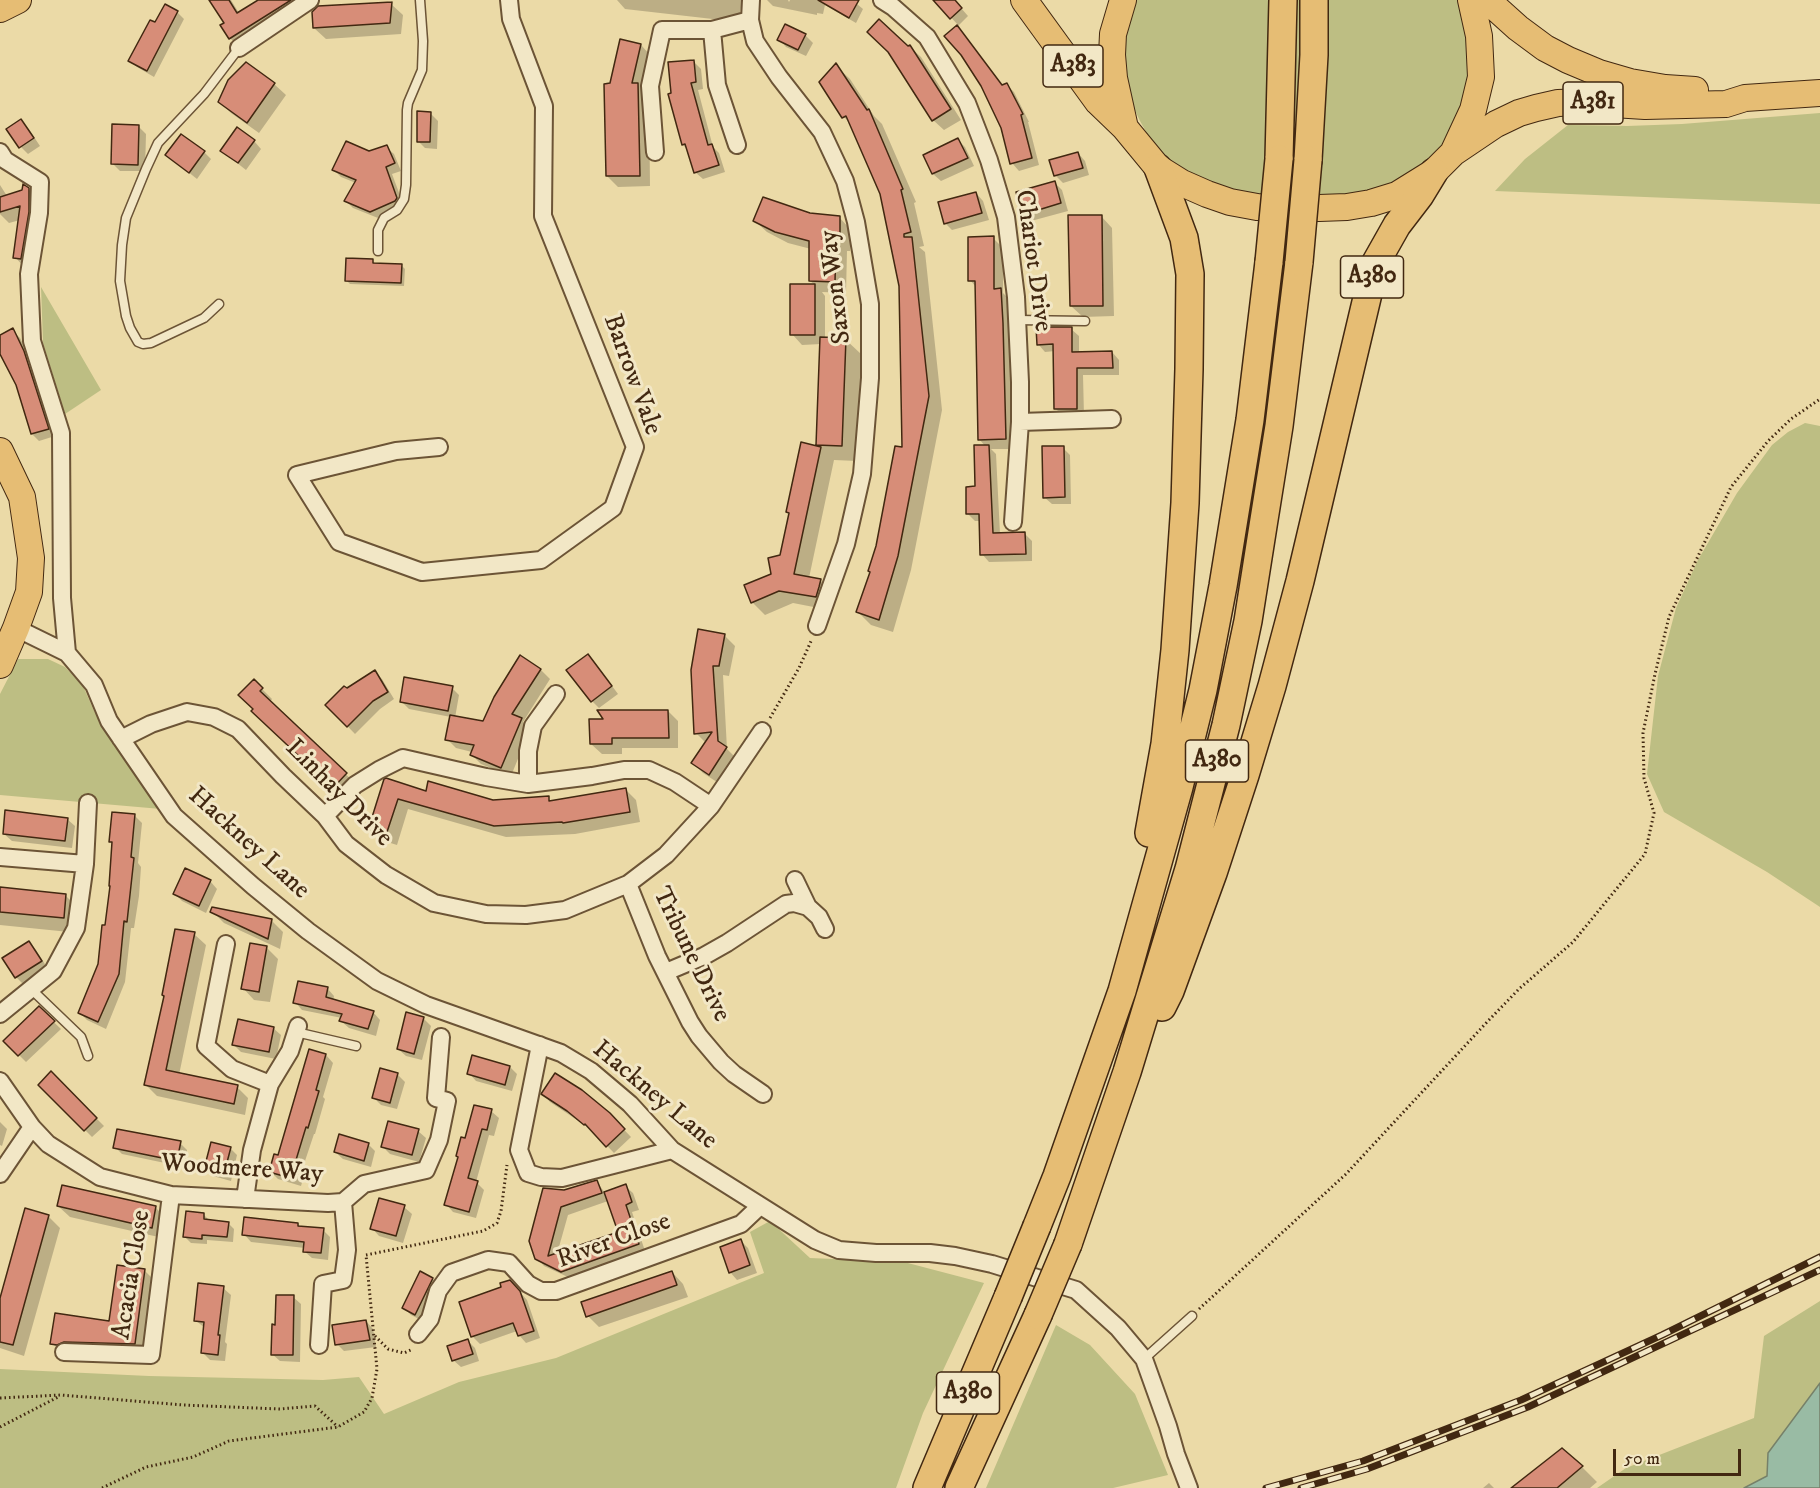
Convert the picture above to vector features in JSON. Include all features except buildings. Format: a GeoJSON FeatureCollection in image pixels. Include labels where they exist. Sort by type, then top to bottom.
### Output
{"type":"FeatureCollection","features":[{"type":"Feature","properties":{"kind":"highway","name":"A380"},"geometry":{"type":"LineString","coordinates":[[927,1488],[1057,1176],[1122,991],[1179,787],[1223,586],[1248,431],[1279,159],[1283,0]]}},
{"type":"Feature","properties":{"kind":"highway","name":"A380"},"geometry":{"type":"LineString","coordinates":[[959,1488],[1068,1244],[1127,1072],[1188,869],[1226,725],[1248,621],[1281,415],[1308,160],[1314,55],[1314,0]]}},
{"type":"Feature","properties":{"kind":"highway","name":"A380"},"geometry":{"type":"LineString","coordinates":[[1122,991],[1135,892],[1154,809],[1165,744],[1175,650],[1185,502],[1190,274],[1184,238],[1158,168]]}},
{"type":"Feature","properties":{"kind":"highway","name":"A380"},"geometry":{"type":"LineString","coordinates":[[1127,1072],[1170,991],[1213,873],[1245,775],[1272,686],[1300,580],[1375,264],[1397,225],[1434,172]]}},
{"type":"Feature","properties":{"kind":"main road"},"geometry":{"type":"LineString","coordinates":[[0,9],[18,0]]}},
{"type":"Feature","properties":{"kind":"main road","name":"A383"},"geometry":{"type":"LineString","coordinates":[[1024,0],[1098,102],[1125,128]]}},
{"type":"Feature","properties":{"kind":"main road"},"geometry":{"type":"LineString","coordinates":[[1123,0],[1113,34],[1114,78],[1125,128],[1158,168],[1191,187],[1230,202],[1257,207],[1319,208],[1347,207],[1397,195],[1434,172],[1453,153],[1473,110],[1480,77],[1479,36],[1470,0]]}},
{"type":"Feature","properties":{"kind":"main road","name":"A381"},"geometry":{"type":"LineString","coordinates":[[1486,0],[1545,48],[1599,73],[1630,82],[1665,88],[1726,93],[1745,98]]}},
{"type":"Feature","properties":{"kind":"main road","name":"A381"},"geometry":{"type":"LineString","coordinates":[[1453,153],[1496,124],[1519,113],[1547,105],[1581,102],[1645,106],[1726,104],[1745,98],[1820,93]]}},
{"type":"Feature","properties":{"kind":"main road"},"geometry":{"type":"LineString","coordinates":[[0,451],[22,497],[31,558],[29,592],[0,665]]}},
{"type":"Feature","properties":{"kind":"street"},"geometry":{"type":"LineString","coordinates":[[239,48],[310,0]]}},
{"type":"Feature","properties":{"kind":"street","name":"Barrow Vale"},"geometry":{"type":"LineString","coordinates":[[439,447],[396,451],[297,475],[339,542],[422,572],[541,560],[613,508],[635,447],[543,216],[544,106],[511,19],[509,0]]}},
{"type":"Feature","properties":{"kind":"street","name":"Saxon Way"},"geometry":{"type":"LineString","coordinates":[[751,0],[750,20],[755,41],[779,77],[822,132],[845,181],[856,222],[870,304],[868,424],[862,474],[846,544],[817,626]]}},
{"type":"Feature","properties":{"kind":"street","name":"Chariot Drive"},"geometry":{"type":"LineString","coordinates":[[882,0],[927,37],[966,103],[989,160],[1006,217],[1017,320],[1020,382],[1020,422],[1013,522]]}},
{"type":"Feature","properties":{"kind":"street"},"geometry":{"type":"LineString","coordinates":[[655,152],[650,86],[662,30],[712,30],[750,20]]}},
{"type":"Feature","properties":{"kind":"street"},"geometry":{"type":"LineString","coordinates":[[712,30],[717,85],[737,145]]}},
{"type":"Feature","properties":{"kind":"street"},"geometry":{"type":"LineString","coordinates":[[0,152],[5,160],[40,182],[39,213],[29,274],[32,341],[61,433],[62,598],[67,653]]}},
{"type":"Feature","properties":{"kind":"street"},"geometry":{"type":"LineString","coordinates":[[1020,422],[1112,419]]}},
{"type":"Feature","properties":{"kind":"street","name":"Hackney Lane"},"geometry":{"type":"LineString","coordinates":[[16,628],[67,653],[93,685],[109,721],[174,816],[253,886],[377,981],[426,1005],[561,1053],[591,1071],[630,1104],[672,1150],[815,1240],[839,1250],[876,1254],[955,1256],[992,1264],[1076,1290],[1118,1328],[1144,1359],[1189,1487]]}},
{"type":"Feature","properties":{"kind":"street"},"geometry":{"type":"LineString","coordinates":[[528,784],[528,751],[533,726],[556,694]]}},
{"type":"Feature","properties":{"kind":"street","name":"Linhay Drive"},"geometry":{"type":"LineString","coordinates":[[121,739],[151,724],[187,712],[214,717],[238,729],[325,816],[346,844],[386,875],[434,903],[486,914],[526,915],[564,910],[628,884],[666,855],[711,806],[762,731]]}},
{"type":"Feature","properties":{"kind":"street"},"geometry":{"type":"LineString","coordinates":[[325,816],[355,785],[403,758],[528,784],[624,770],[649,770],[675,782],[711,806]]}},
{"type":"Feature","properties":{"kind":"street"},"geometry":{"type":"LineString","coordinates":[[0,1014],[53,971],[76,928],[84,864],[88,803]]}},
{"type":"Feature","properties":{"kind":"street"},"geometry":{"type":"LineString","coordinates":[[0,857],[84,864]]}},
{"type":"Feature","properties":{"kind":"street"},"geometry":{"type":"LineString","coordinates":[[795,880],[808,907],[819,917],[825,929]]}},
{"type":"Feature","properties":{"kind":"street","name":"Tribune Drive"},"geometry":{"type":"LineString","coordinates":[[628,884],[657,956],[690,1022],[709,1049],[734,1074],[763,1094]]}},
{"type":"Feature","properties":{"kind":"street"},"geometry":{"type":"LineString","coordinates":[[666,972],[704,956],[727,943],[786,904],[794,903],[808,907]]}},
{"type":"Feature","properties":{"kind":"street"},"geometry":{"type":"LineString","coordinates":[[226,944],[206,1046],[232,1069],[270,1084]]}},
{"type":"Feature","properties":{"kind":"street"},"geometry":{"type":"LineString","coordinates":[[245,1199],[252,1150],[270,1084],[290,1051],[297,1029]]}},
{"type":"Feature","properties":{"kind":"street"},"geometry":{"type":"LineString","coordinates":[[319,1345],[323,1284],[342,1280],[347,1250],[343,1202],[364,1184],[426,1170],[439,1140],[447,1101],[436,1098],[441,1036]]}},
{"type":"Feature","properties":{"kind":"street"},"geometry":{"type":"LineString","coordinates":[[540,1045],[519,1150],[528,1173],[542,1178],[562,1178],[672,1150]]}},
{"type":"Feature","properties":{"kind":"street","name":"Woodmere Way"},"geometry":{"type":"LineString","coordinates":[[0,1081],[32,1127],[48,1144],[100,1177],[171,1195],[343,1202]]}},
{"type":"Feature","properties":{"kind":"street"},"geometry":{"type":"LineString","coordinates":[[0,1174],[32,1127]]}},
{"type":"Feature","properties":{"kind":"street","name":"Acacia Close"},"geometry":{"type":"LineString","coordinates":[[64,1352],[151,1355],[171,1195]]}},
{"type":"Feature","properties":{"kind":"street","name":"River Close"},"geometry":{"type":"LineString","coordinates":[[418,1334],[430,1319],[438,1291],[451,1273],[488,1260],[508,1263],[534,1288],[541,1291],[556,1290],[741,1224],[760,1206]]}},
{"type":"Feature","properties":{"kind":"lane"},"geometry":{"type":"LineString","coordinates":[[378,250],[378,230],[384,218],[397,210],[404,199],[407,110],[422,70],[423,41],[420,0]]}},
{"type":"Feature","properties":{"kind":"lane"},"geometry":{"type":"LineString","coordinates":[[219,304],[204,318],[151,344],[138,342],[126,316],[120,281],[122,245],[126,218],[158,143],[204,94],[239,48]]}},
{"type":"Feature","properties":{"kind":"lane"},"geometry":{"type":"LineString","coordinates":[[1017,320],[1085,321]]}},
{"type":"Feature","properties":{"kind":"lane"},"geometry":{"type":"LineString","coordinates":[[31,989],[81,1037],[88,1056]]}},
{"type":"Feature","properties":{"kind":"lane"},"geometry":{"type":"LineString","coordinates":[[297,1029],[356,1046]]}},
{"type":"Feature","properties":{"kind":"lane"},"geometry":{"type":"LineString","coordinates":[[1144,1359],[1192,1316]]}},
{"type":"Feature","properties":{"kind":"path"},"geometry":{"type":"LineString","coordinates":[[1192,1316],[1346,1174],[1519,989],[1574,942],[1645,854],[1654,813],[1644,778],[1643,732],[1669,617],[1731,487],[1768,441],[1791,419],[1820,399]]}},
{"type":"Feature","properties":{"kind":"path"},"geometry":{"type":"LineString","coordinates":[[762,731],[799,668],[817,626]]}},
{"type":"Feature","properties":{"kind":"path"},"geometry":{"type":"LineString","coordinates":[[102,1488],[146,1467],[193,1457],[230,1441],[338,1427],[364,1412],[372,1398],[377,1369],[366,1256],[483,1231],[497,1223],[501,1211],[508,1158],[519,1150]]}},
{"type":"Feature","properties":{"kind":"path"},"geometry":{"type":"LineString","coordinates":[[374,1335],[388,1349],[404,1353],[415,1348],[418,1334]]}},
{"type":"Feature","properties":{"kind":"path"},"geometry":{"type":"LineString","coordinates":[[0,1398],[61,1395],[183,1406],[280,1409],[315,1406],[338,1427]]}},
{"type":"Feature","properties":{"kind":"path"},"geometry":{"type":"LineString","coordinates":[[0,1427],[61,1395]]}},
{"type":"Feature","properties":{"kind":"green space"},"geometry":{"type":"Polygon","coordinates":[[[1135,0],[1457,0],[1462,11],[1472,62],[1464,103],[1449,137],[1433,156],[1400,181],[1360,196],[1258,197],[1221,190],[1178,167],[1161,153],[1150,139],[1130,100],[1123,62],[1127,26],[1135,0]]]}},
{"type":"Feature","properties":{"kind":"green space"},"geometry":{"type":"Polygon","coordinates":[[[1820,113],[1820,204],[1495,191],[1525,159],[1568,125],[1682,124],[1820,113]]]}},
{"type":"Feature","properties":{"kind":"green space"},"geometry":{"type":"Polygon","coordinates":[[[41,287],[101,390],[65,414],[43,343],[41,287]]]}},
{"type":"Feature","properties":{"kind":"green space"},"geometry":{"type":"Polygon","coordinates":[[[1805,423],[1820,426],[1820,907],[1767,872],[1664,812],[1647,774],[1658,676],[1676,608],[1698,560],[1737,493],[1772,445],[1788,432],[1805,423]]]}},
{"type":"Feature","properties":{"kind":"green space"},"geometry":{"type":"Polygon","coordinates":[[[18,659],[48,659],[65,667],[83,686],[95,713],[161,809],[0,795],[0,694],[18,659]]]}},
{"type":"Feature","properties":{"kind":"green space"},"geometry":{"type":"Polygon","coordinates":[[[770,1221],[810,1258],[904,1262],[984,1283],[923,1413],[896,1488],[0,1488],[0,1369],[149,1376],[323,1380],[359,1377],[384,1414],[459,1382],[556,1358],[764,1273],[750,1232],[770,1221]]]}},
{"type":"Feature","properties":{"kind":"green space"},"geometry":{"type":"Polygon","coordinates":[[[1820,1301],[1820,1488],[1597,1488],[1626,1468],[1754,1418],[1764,1336],[1820,1301]]]}},
{"type":"Feature","properties":{"kind":"green space"},"geometry":{"type":"Polygon","coordinates":[[[1056,1325],[1090,1345],[1135,1394],[1168,1475],[1113,1488],[986,1488],[1056,1325]]]}},
{"type":"Feature","properties":{"kind":"shaded area"},"geometry":{"type":"Polygon","coordinates":[[[1820,1383],[1820,1488],[1744,1488],[1767,1476],[1768,1453],[1820,1383]]]}},
{"type":"Feature","properties":{"kind":"railway"},"geometry":{"type":"LineString","coordinates":[[1266,1488],[1363,1461],[1521,1400],[1662,1335],[1820,1257]]}},
{"type":"Feature","properties":{"kind":"railway"},"geometry":{"type":"LineString","coordinates":[[1301,1488],[1367,1469],[1528,1407],[1820,1270]]}}]}
